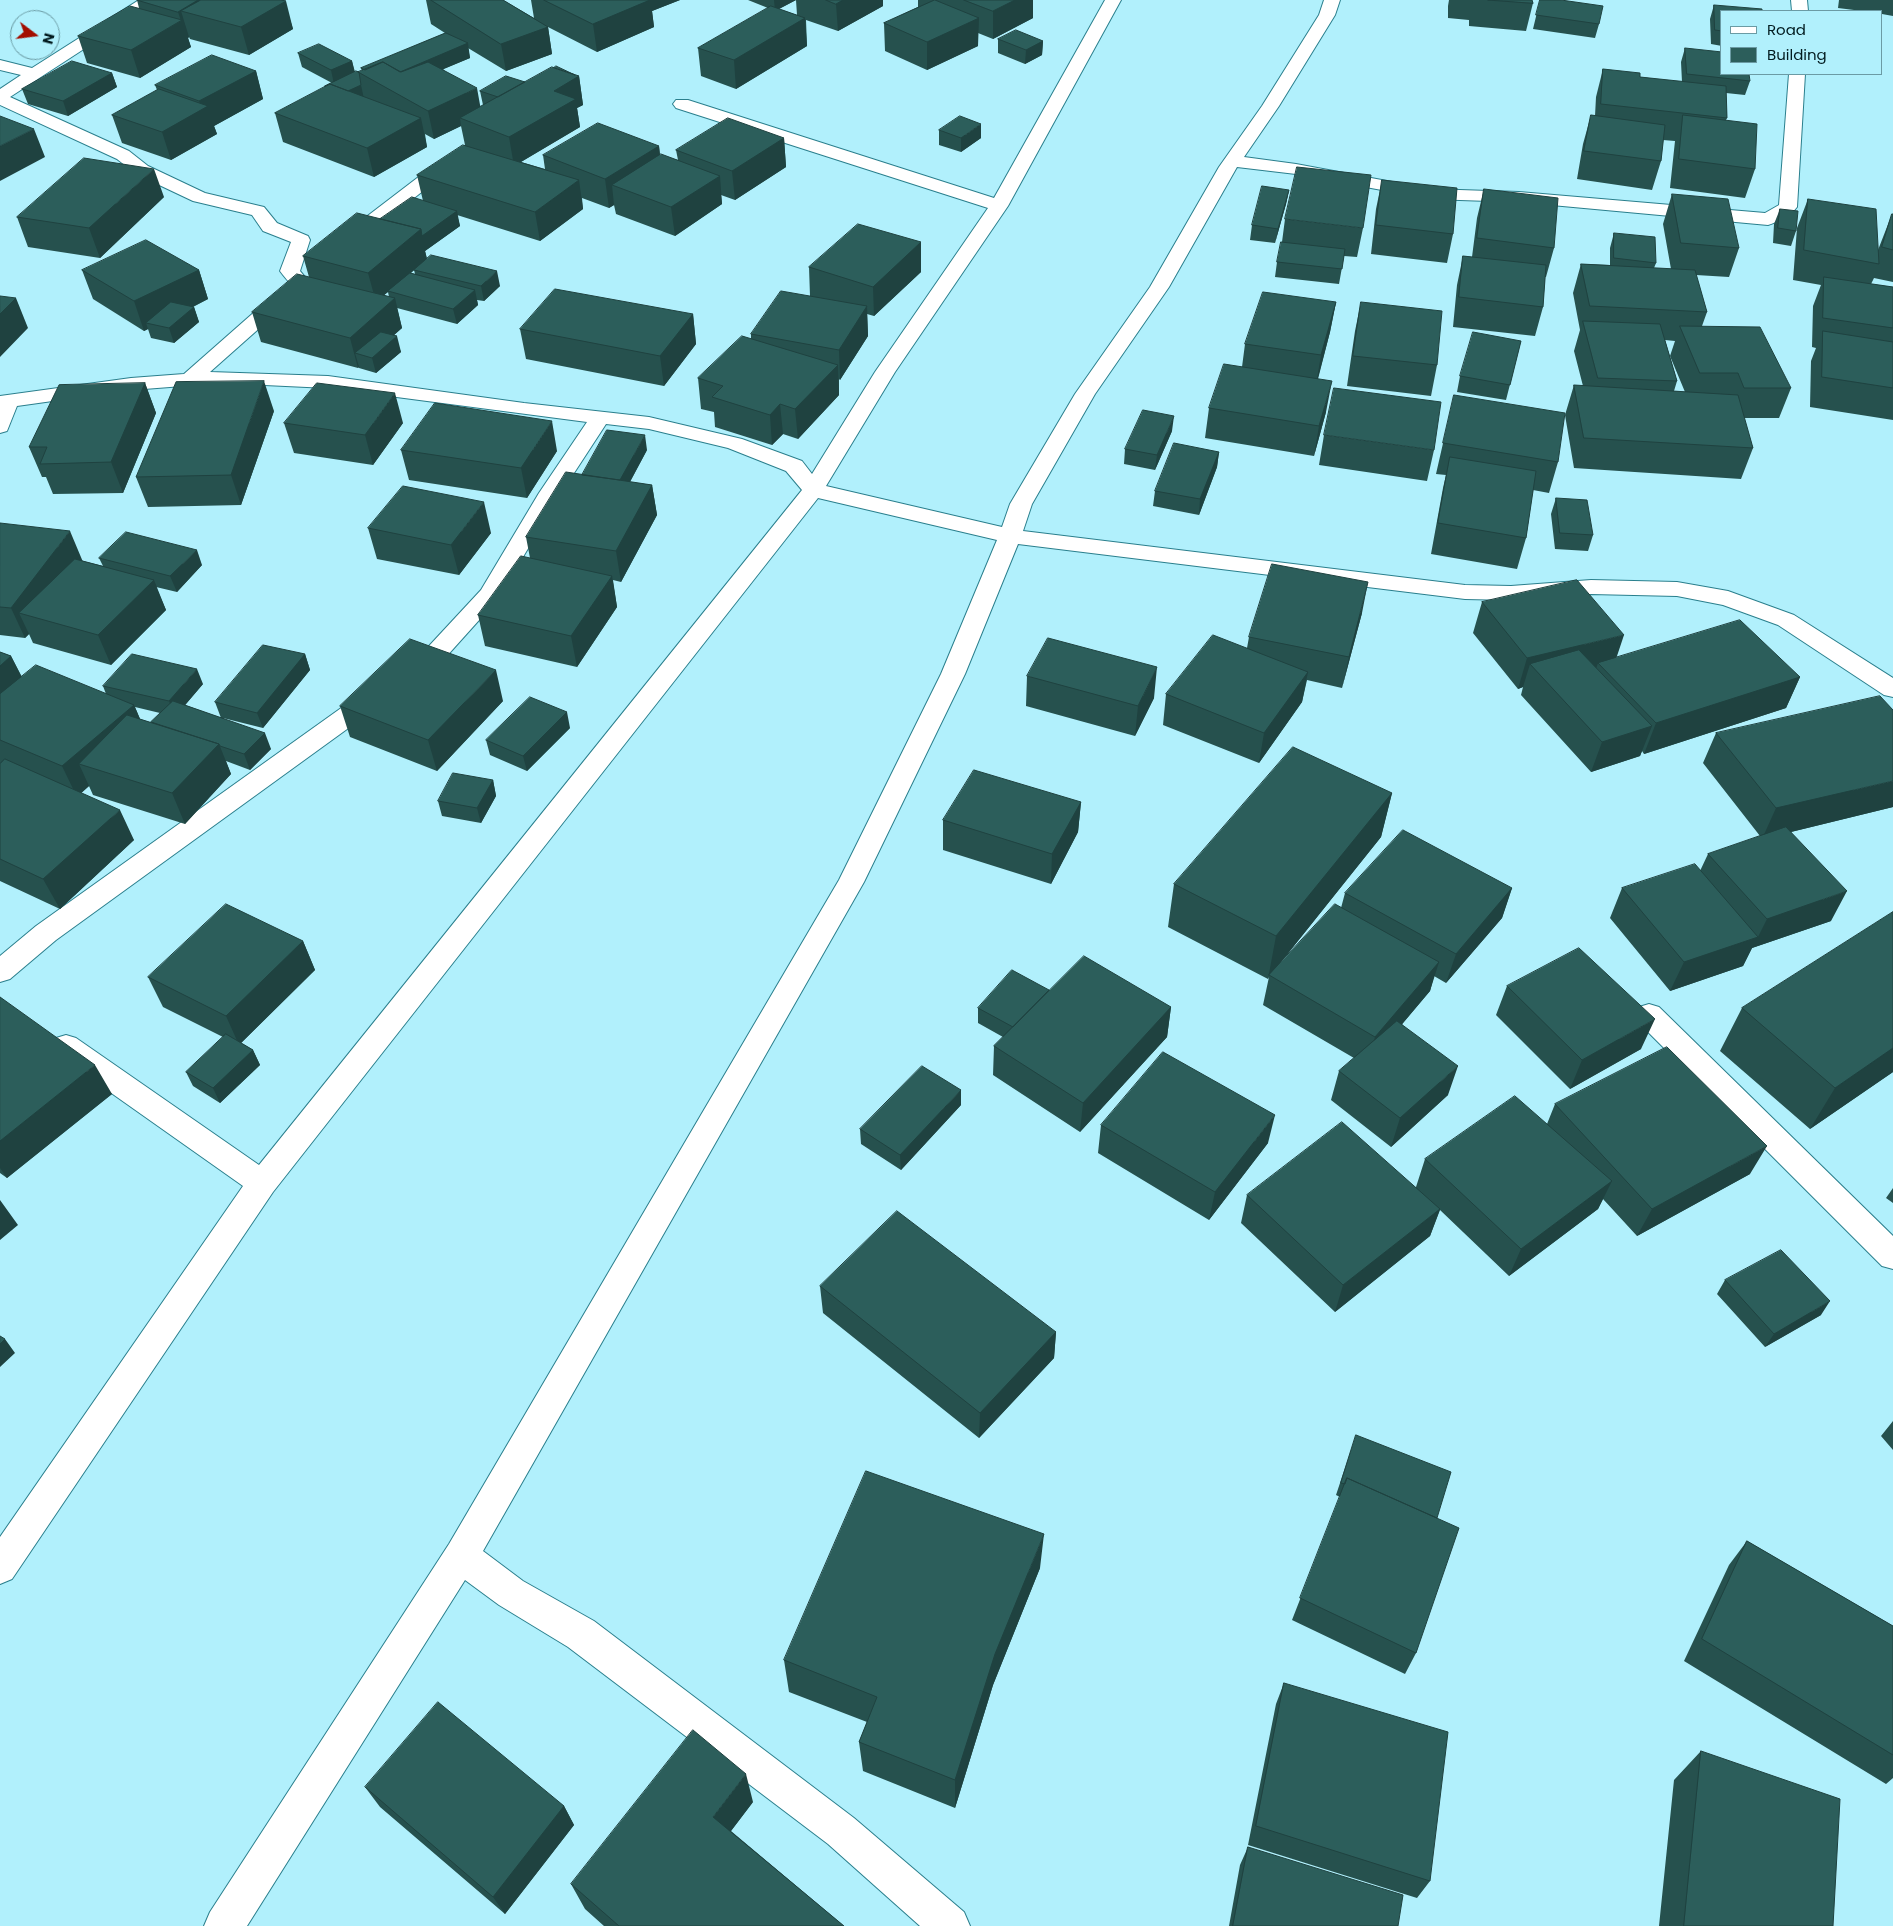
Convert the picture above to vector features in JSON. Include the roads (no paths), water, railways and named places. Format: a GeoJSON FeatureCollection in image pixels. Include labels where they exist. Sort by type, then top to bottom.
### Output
{"type":"FeatureCollection","features":[{"type":"Feature","properties":{"kind":"street"},"geometry":{"type":"LineString","coordinates":[[0,97],[141,5],[152,0]]}},
{"type":"Feature","properties":{"kind":"street"},"geometry":{"type":"LineString","coordinates":[[0,1567],[262,1183],[813,490],[885,372],[999,206],[1113,0]]}},
{"type":"Feature","properties":{"kind":"street"},"geometry":{"type":"LineString","coordinates":[[224,1926],[461,1556],[851,882],[953,674],[1010,536],[1021,504],[1085,394],[1159,287],[1232,161],[1270,106],[1327,15],[1332,0]]}},
{"type":"Feature","properties":{"kind":"street"},"geometry":{"type":"LineString","coordinates":[[0,65],[36,74]]}},
{"type":"Feature","properties":{"kind":"street"},"geometry":{"type":"LineString","coordinates":[[1232,161],[1296,170],[1430,194],[1520,197],[1768,219],[1788,207],[1796,75]]}},
{"type":"Feature","properties":{"kind":"street"},"geometry":{"type":"LineString","coordinates":[[0,97],[124,155],[142,170],[199,197],[258,211],[270,227],[301,240],[290,272],[306,276],[189,380]]}},
{"type":"Feature","properties":{"kind":"street"},"geometry":{"type":"LineString","coordinates":[[682,104],[999,206]]}},
{"type":"Feature","properties":{"kind":"street"},"geometry":{"type":"LineString","coordinates":[[332,253],[431,176]]}},
{"type":"Feature","properties":{"kind":"street"},"geometry":{"type":"LineString","coordinates":[[0,427],[4,401],[131,384],[222,377],[328,382],[524,409],[649,423],[734,443],[794,466],[813,490],[1010,536],[1465,592],[1511,593],[1591,587],[1677,589],[1728,598],[1786,620],[1893,689]]}},
{"type":"Feature","properties":{"kind":"street"},"geometry":{"type":"LineString","coordinates":[[0,971],[46,933],[436,652],[490,594],[550,493],[600,418]]}},
{"type":"Feature","properties":{"kind":"street"},"geometry":{"type":"LineString","coordinates":[[1649,1015],[1893,1256]]}},
{"type":"Feature","properties":{"kind":"street"},"geometry":{"type":"LineString","coordinates":[[41,1029],[262,1183]]}},
{"type":"Feature","properties":{"kind":"street"},"geometry":{"type":"LineString","coordinates":[[461,1556],[511,1593],[581,1634],[825,1819],[950,1926]]}}]}
